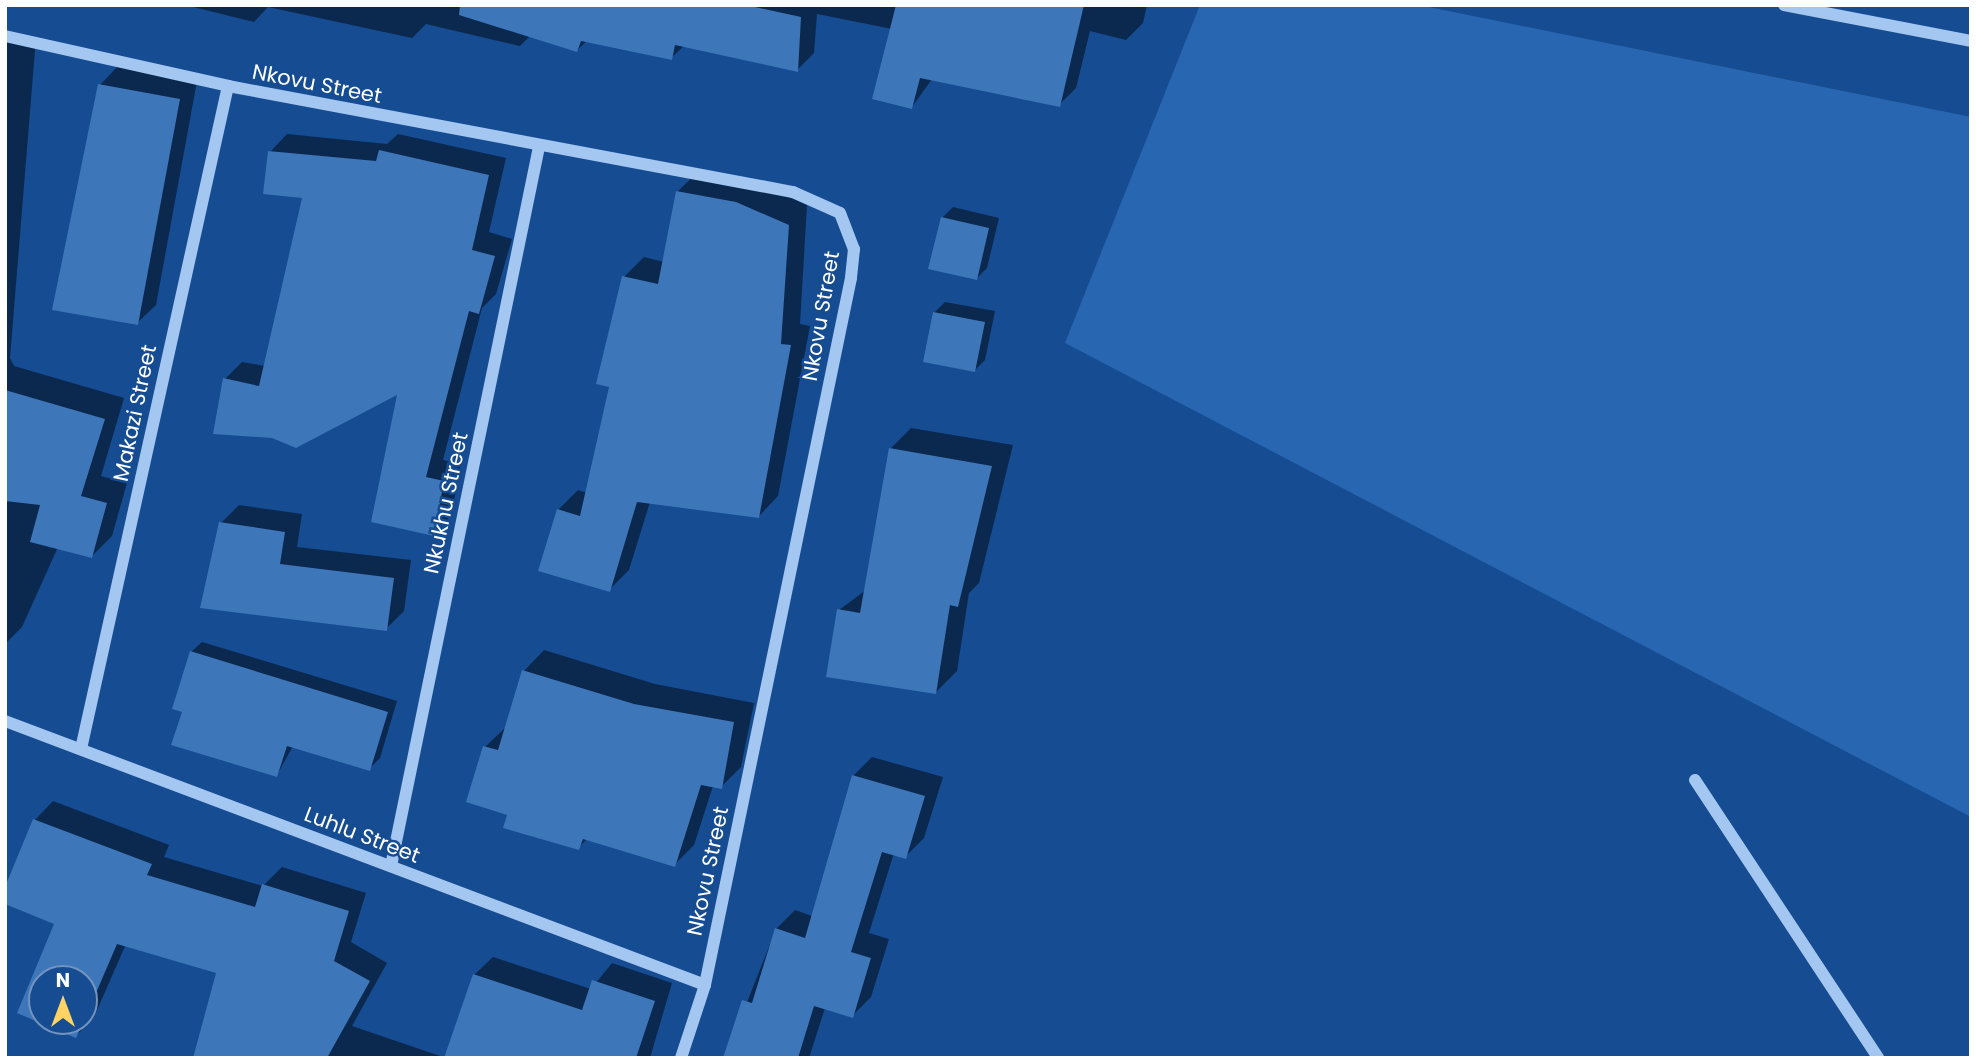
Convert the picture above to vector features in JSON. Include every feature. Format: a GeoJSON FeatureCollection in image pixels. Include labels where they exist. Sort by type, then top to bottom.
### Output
{"type":"FeatureCollection","features":[{"type":"Feature","properties":{"kind":"street"},"geometry":{"type":"LineString","coordinates":[[1784,5],[1971,41]]}},
{"type":"Feature","properties":{"kind":"street","name":"Nkovu Street"},"geometry":{"type":"LineString","coordinates":[[5,36],[228,86],[539,147],[793,192],[840,213],[854,249],[705,985],[681,1058]]}},
{"type":"Feature","properties":{"kind":"street","name":"Makazi Street"},"geometry":{"type":"LineString","coordinates":[[81,748],[228,86]]}},
{"type":"Feature","properties":{"kind":"street","name":"Nkukhu Street"},"geometry":{"type":"LineString","coordinates":[[391,866],[539,147]]}},
{"type":"Feature","properties":{"kind":"street","name":"Luhlu Street"},"geometry":{"type":"LineString","coordinates":[[5,721],[705,985]]}},
{"type":"Feature","properties":{"kind":"street"},"geometry":{"type":"LineString","coordinates":[[1695,780],[1878,1058]]}},
{"type":"Feature","properties":{"kind":"shaded area"},"geometry":{"type":"Polygon","coordinates":[[[1200,5],[1419,5],[1971,117],[1971,817],[1065,343],[1200,5]]]}},
{"type":"Feature","properties":{"kind":"building"},"geometry":{"type":"Polygon","coordinates":[[[460,5],[746,5],[801,17],[798,72],[675,45],[672,60],[581,41],[577,52],[459,15],[460,5]]]}},
{"type":"Feature","properties":{"kind":"building"},"geometry":{"type":"Polygon","coordinates":[[[896,5],[1084,5],[1060,107],[920,78],[912,109],[872,99],[896,5]]]}},
{"type":"Feature","properties":{"kind":"building"},"geometry":{"type":"Polygon","coordinates":[[[98,84],[180,99],[138,325],[52,310],[98,84]]]}},
{"type":"Feature","properties":{"kind":"building"},"geometry":{"type":"Polygon","coordinates":[[[379,150],[489,175],[472,250],[495,256],[479,314],[469,311],[426,477],[444,481],[434,536],[371,522],[397,395],[296,448],[272,438],[213,434],[223,378],[259,386],[302,198],[263,194],[268,151],[376,161],[379,150]]]}},
{"type":"Feature","properties":{"kind":"building"},"geometry":{"type":"Polygon","coordinates":[[[676,191],[736,202],[789,225],[781,344],[791,345],[759,518],[637,502],[610,592],[538,571],[557,509],[580,516],[609,387],[596,384],[622,276],[658,284],[676,191]]]}},
{"type":"Feature","properties":{"kind":"building"},"geometry":{"type":"Polygon","coordinates":[[[941,217],[989,228],[977,280],[928,269],[941,217]]]}},
{"type":"Feature","properties":{"kind":"building"},"geometry":{"type":"Polygon","coordinates":[[[933,312],[985,322],[975,372],[923,362],[933,312]]]}},
{"type":"Feature","properties":{"kind":"building"},"geometry":{"type":"Polygon","coordinates":[[[5,390],[105,419],[81,496],[107,503],[92,558],[30,542],[40,505],[5,501],[5,390]]]}},
{"type":"Feature","properties":{"kind":"building"},"geometry":{"type":"Polygon","coordinates":[[[889,448],[992,466],[958,607],[950,605],[936,694],[826,677],[837,609],[860,613],[889,448]]]}},
{"type":"Feature","properties":{"kind":"building"},"geometry":{"type":"Polygon","coordinates":[[[219,522],[285,532],[280,564],[394,578],[387,631],[200,608],[219,522]]]}},
{"type":"Feature","properties":{"kind":"building"},"geometry":{"type":"Polygon","coordinates":[[[190,651],[388,712],[370,771],[287,746],[277,777],[171,745],[182,712],[172,709],[190,651]]]}},
{"type":"Feature","properties":{"kind":"building"},"geometry":{"type":"Polygon","coordinates":[[[522,670],[634,704],[734,722],[722,789],[701,785],[675,867],[583,839],[579,850],[503,828],[507,815],[466,802],[483,746],[498,750],[522,670]]]}},
{"type":"Feature","properties":{"kind":"building"},"geometry":{"type":"Polygon","coordinates":[[[852,775],[925,796],[906,859],[882,852],[851,952],[871,958],[853,1018],[814,1006],[798,1058],[723,1058],[742,1000],[752,1003],[775,928],[805,938],[852,775]]]}},
{"type":"Feature","properties":{"kind":"building"},"geometry":{"type":"Polygon","coordinates":[[[33,819],[152,864],[147,875],[255,907],[262,884],[349,911],[334,961],[370,981],[327,1058],[193,1058],[216,973],[117,944],[98,988],[98,965],[37,965],[54,924],[5,904],[5,887],[33,819]]]}},
{"type":"Feature","properties":{"kind":"building"},"geometry":{"type":"Polygon","coordinates":[[[473,974],[582,1010],[592,980],[655,1001],[636,1058],[444,1058],[473,974]]]}},
{"type":"Feature","properties":{"kind":"building"},"geometry":{"type":"Polygon","coordinates":[[[28,987],[28,1018],[17,1013],[28,987]]]}}]}
